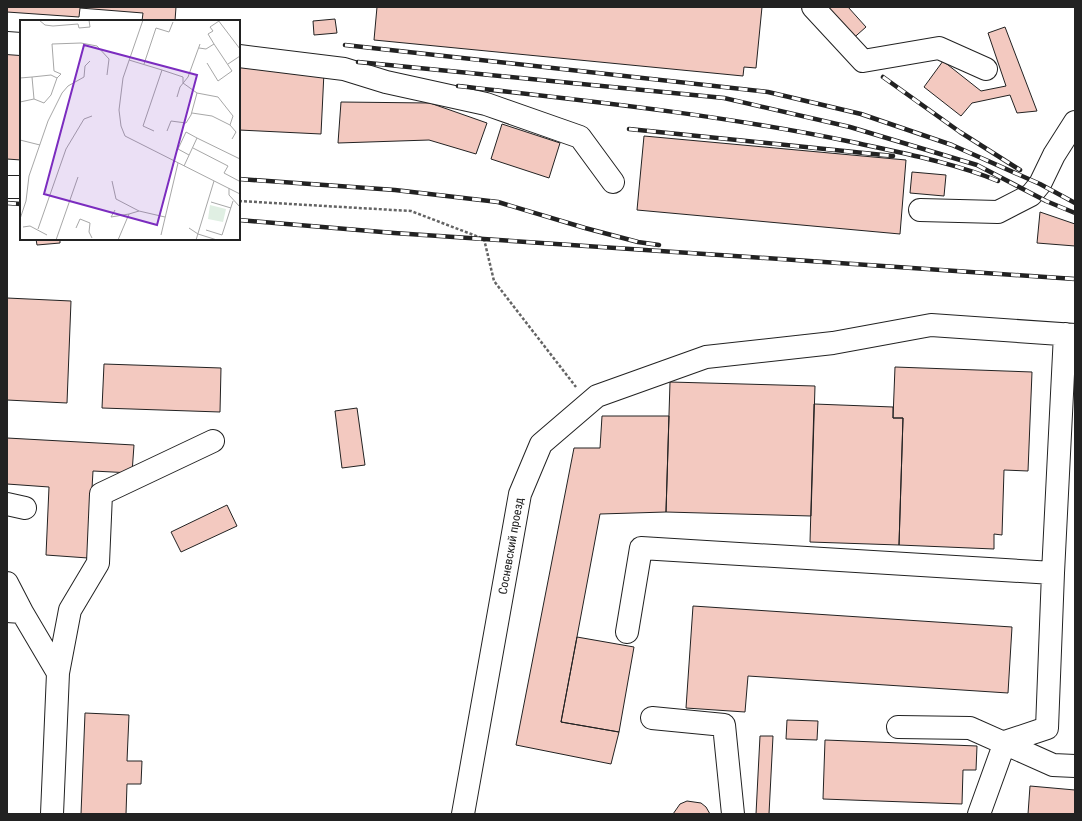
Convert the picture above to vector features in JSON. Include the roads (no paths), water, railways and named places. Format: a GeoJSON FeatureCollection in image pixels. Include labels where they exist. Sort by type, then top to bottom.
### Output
{"type":"FeatureCollection","features":[{"type":"Feature","properties":{"kind":"street"},"geometry":{"type":"LineString","coordinates":[[813,7],[863,61],[939,48],[986,69]]}},
{"type":"Feature","properties":{"kind":"street"},"geometry":{"type":"LineString","coordinates":[[7,43],[20,44]]}},
{"type":"Feature","properties":{"kind":"street"},"geometry":{"type":"LineString","coordinates":[[240,56],[344,69],[386,82],[486,104],[580,137],[613,182]]}},
{"type":"Feature","properties":{"kind":"street"},"geometry":{"type":"LineString","coordinates":[[920,210],[998,212],[1031,195],[1040,184],[1054,155],[1075,122]]}},
{"type":"Feature","properties":{"kind":"street"},"geometry":{"type":"LineString","coordinates":[[7,187],[20,188]]}},
{"type":"Feature","properties":{"kind":"street","name":"Сосневский проезд"},"geometry":{"type":"LineString","coordinates":[[463,814],[520,494],[541,444],[597,396],[706,357],[834,343],[931,324],[1070,335]]}},
{"type":"Feature","properties":{"kind":"street"},"geometry":{"type":"LineString","coordinates":[[1005,742],[1047,728],[1052,573],[1068,439],[1070,335]]}},
{"type":"Feature","properties":{"kind":"street"},"geometry":{"type":"LineString","coordinates":[[52,814],[58,673],[70,610],[98,563],[101,494],[213,441]]}},
{"type":"Feature","properties":{"kind":"street"},"geometry":{"type":"LineString","coordinates":[[627,632],[641,548],[1052,573]]}},
{"type":"Feature","properties":{"kind":"street"},"geometry":{"type":"LineString","coordinates":[[7,583],[15,612],[58,673]]}},
{"type":"Feature","properties":{"kind":"street"},"geometry":{"type":"LineString","coordinates":[[652,718],[724,725],[733,814]]}},
{"type":"Feature","properties":{"kind":"street"},"geometry":{"type":"LineString","coordinates":[[898,727],[970,728],[1053,764],[1075,766]]}},
{"type":"Feature","properties":{"kind":"street"},"geometry":{"type":"LineString","coordinates":[[979,814],[1005,742]]}},
{"type":"Feature","properties":{"kind":"railway"},"geometry":{"type":"LineString","coordinates":[[345,45],[768,92],[861,114],[952,145],[1040,184],[1075,203]]}},
{"type":"Feature","properties":{"kind":"railway"},"geometry":{"type":"LineString","coordinates":[[358,62],[724,98],[850,127],[977,165],[1046,201],[1075,213]]}},
{"type":"Feature","properties":{"kind":"railway"},"geometry":{"type":"LineString","coordinates":[[883,77],[960,132],[1020,170]]}},
{"type":"Feature","properties":{"kind":"railway"},"geometry":{"type":"LineString","coordinates":[[458,86],[705,116],[803,132],[926,158],[963,168],[998,181]]}},
{"type":"Feature","properties":{"kind":"railway"},"geometry":{"type":"LineString","coordinates":[[629,129],[893,156]]}},
{"type":"Feature","properties":{"kind":"railway"},"geometry":{"type":"LineString","coordinates":[[240,179],[395,190],[498,202],[585,228],[638,242],[659,245]]}},
{"type":"Feature","properties":{"kind":"railway"},"geometry":{"type":"LineString","coordinates":[[7,203],[20,204]]}},
{"type":"Feature","properties":{"kind":"railway"},"geometry":{"type":"LineString","coordinates":[[240,220],[394,233],[1075,279]]}}]}
